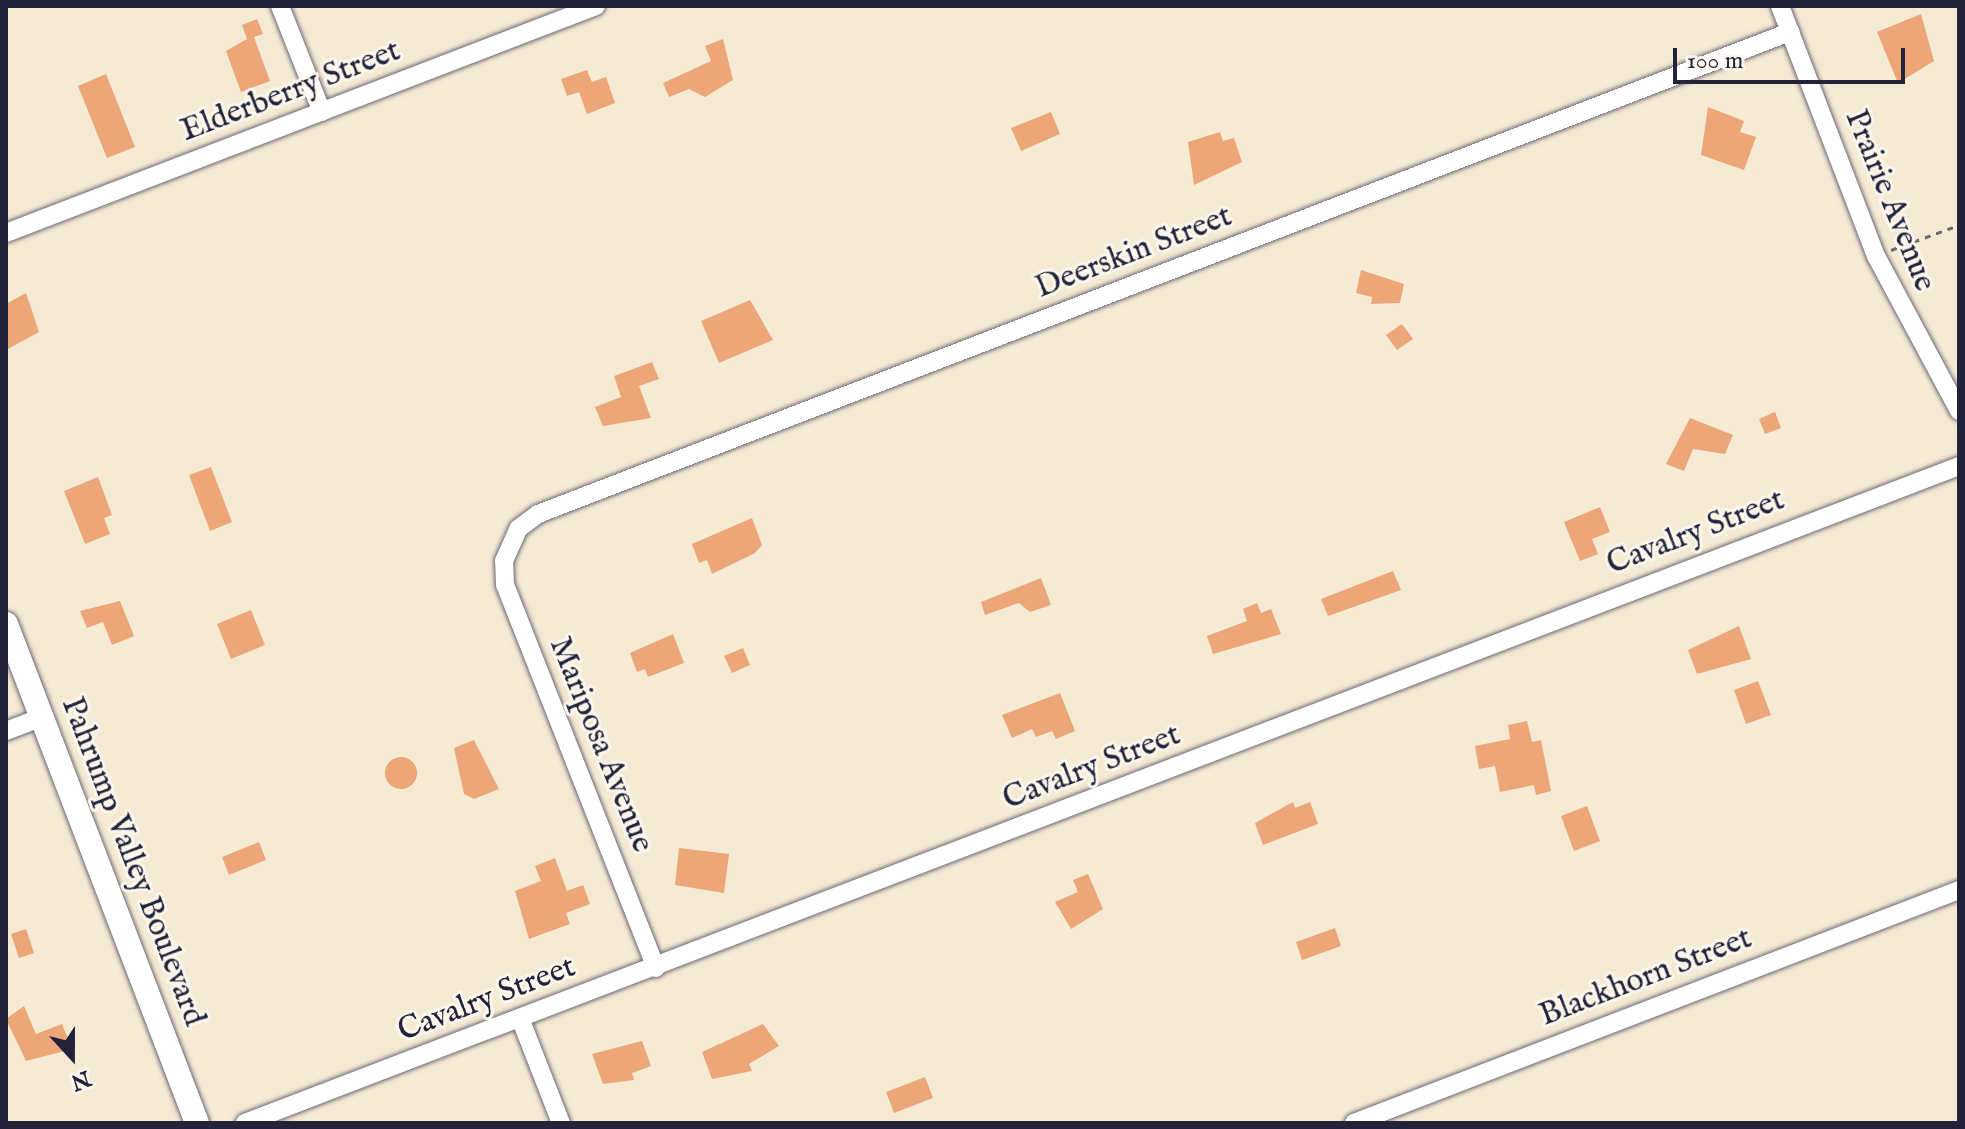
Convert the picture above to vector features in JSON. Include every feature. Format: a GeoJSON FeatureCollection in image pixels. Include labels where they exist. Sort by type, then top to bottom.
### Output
{"type":"FeatureCollection","features":[{"type":"Feature","properties":{"kind":"main road","name":"Pahrump Valley Boulevard"},"geometry":{"type":"LineString","coordinates":[[6,624],[197,1123]]}},
{"type":"Feature","properties":{"kind":"street"},"geometry":{"type":"LineString","coordinates":[[280,6],[322,112]]}},
{"type":"Feature","properties":{"kind":"street","name":"Elderberry Street"},"geometry":{"type":"LineString","coordinates":[[6,233],[596,6]]}},
{"type":"Feature","properties":{"kind":"street","name":"Prairie Avenue"},"geometry":{"type":"LineString","coordinates":[[1780,6],[1876,256],[1959,411]]}},
{"type":"Feature","properties":{"kind":"street","name":"Deerskin Street"},"geometry":{"type":"LineString","coordinates":[[509,542],[538,514],[1790,32]]}},
{"type":"Feature","properties":{"kind":"street","name":"Cavalry Street"},"geometry":{"type":"LineString","coordinates":[[245,1123],[1959,466]]}},
{"type":"Feature","properties":{"kind":"street","name":"Mariposa Avenue"},"geometry":{"type":"LineString","coordinates":[[509,542],[504,573],[513,609],[656,968]]}},
{"type":"Feature","properties":{"kind":"street"},"geometry":{"type":"LineString","coordinates":[[6,731],[42,717]]}},
{"type":"Feature","properties":{"kind":"street","name":"Blackhorn Street"},"geometry":{"type":"LineString","coordinates":[[1354,1123],[1959,890]]}},
{"type":"Feature","properties":{"kind":"street"},"geometry":{"type":"LineString","coordinates":[[520,1018],[561,1123]]}},
{"type":"Feature","properties":{"kind":"path"},"geometry":{"type":"LineString","coordinates":[[1876,256],[1959,225]]}},
{"type":"Feature","properties":{"kind":"building"},"geometry":{"type":"Polygon","coordinates":[[[1921,14],[1934,61],[1898,83],[1877,32],[1921,14]]]}},
{"type":"Feature","properties":{"kind":"building"},"geometry":{"type":"Polygon","coordinates":[[[257,19],[263,34],[254,37],[270,81],[241,92],[226,51],[247,39],[242,25],[257,19]]]}},
{"type":"Feature","properties":{"kind":"building"},"geometry":{"type":"Polygon","coordinates":[[[723,39],[733,80],[705,97],[689,89],[669,97],[663,83],[711,61],[705,46],[723,39]]]}},
{"type":"Feature","properties":{"kind":"building"},"geometry":{"type":"Polygon","coordinates":[[[587,70],[592,82],[606,77],[615,103],[587,114],[579,92],[567,96],[561,79],[587,70]]]}},
{"type":"Feature","properties":{"kind":"building"},"geometry":{"type":"Polygon","coordinates":[[[106,74],[135,147],[107,158],[78,86],[106,74]]]}},
{"type":"Feature","properties":{"kind":"building"},"geometry":{"type":"Polygon","coordinates":[[[1708,107],[1744,121],[1740,132],[1756,137],[1744,170],[1701,155],[1708,107]]]}},
{"type":"Feature","properties":{"kind":"building"},"geometry":{"type":"Polygon","coordinates":[[[1051,112],[1060,134],[1021,151],[1011,128],[1051,112]]]}},
{"type":"Feature","properties":{"kind":"building"},"geometry":{"type":"Polygon","coordinates":[[[1220,132],[1223,141],[1234,138],[1242,162],[1194,185],[1188,142],[1220,132]]]}},
{"type":"Feature","properties":{"kind":"building"},"geometry":{"type":"Polygon","coordinates":[[[1361,270],[1404,284],[1400,303],[1371,304],[1372,297],[1356,293],[1361,270]]]}},
{"type":"Feature","properties":{"kind":"building"},"geometry":{"type":"Polygon","coordinates":[[[26,293],[39,332],[6,350],[6,304],[26,293]]]}},
{"type":"Feature","properties":{"kind":"building"},"geometry":{"type":"Polygon","coordinates":[[[750,300],[773,340],[719,363],[701,321],[750,300]]]}},
{"type":"Feature","properties":{"kind":"building"},"geometry":{"type":"Polygon","coordinates":[[[1402,324],[1413,339],[1397,350],[1386,335],[1402,324]]]}},
{"type":"Feature","properties":{"kind":"building"},"geometry":{"type":"Polygon","coordinates":[[[652,362],[659,379],[639,386],[651,418],[603,426],[595,407],[621,397],[614,376],[652,362]]]}},
{"type":"Feature","properties":{"kind":"building"},"geometry":{"type":"Polygon","coordinates":[[[1775,412],[1781,428],[1765,434],[1759,419],[1775,412]]]}},
{"type":"Feature","properties":{"kind":"building"},"geometry":{"type":"Polygon","coordinates":[[[1690,418],[1733,435],[1725,454],[1693,449],[1684,471],[1666,464],[1690,418]]]}},
{"type":"Feature","properties":{"kind":"building"},"geometry":{"type":"Polygon","coordinates":[[[211,467],[232,522],[210,531],[189,475],[211,467]]]}},
{"type":"Feature","properties":{"kind":"building"},"geometry":{"type":"Polygon","coordinates":[[[98,477],[112,515],[104,518],[110,534],[85,544],[64,491],[98,477]]]}},
{"type":"Feature","properties":{"kind":"building"},"geometry":{"type":"Polygon","coordinates":[[[1600,507],[1610,532],[1592,539],[1598,554],[1580,561],[1564,522],[1600,507]]]}},
{"type":"Feature","properties":{"kind":"building"},"geometry":{"type":"Polygon","coordinates":[[[752,518],[762,545],[755,553],[712,574],[707,560],[699,563],[692,544],[752,518]]]}},
{"type":"Feature","properties":{"kind":"building"},"geometry":{"type":"Polygon","coordinates":[[[1393,571],[1401,590],[1328,616],[1321,599],[1393,571]]]}},
{"type":"Feature","properties":{"kind":"building"},"geometry":{"type":"Polygon","coordinates":[[[1041,578],[1051,605],[1030,612],[1019,603],[985,615],[981,602],[1041,578]]]}},
{"type":"Feature","properties":{"kind":"building"},"geometry":{"type":"Polygon","coordinates":[[[120,601],[134,636],[112,645],[103,622],[87,628],[80,611],[120,601]]]}},
{"type":"Feature","properties":{"kind":"building"},"geometry":{"type":"Polygon","coordinates":[[[1257,603],[1261,613],[1271,609],[1281,634],[1213,654],[1207,636],[1247,621],[1243,609],[1257,603]]]}},
{"type":"Feature","properties":{"kind":"building"},"geometry":{"type":"Polygon","coordinates":[[[251,610],[265,645],[231,659],[217,624],[251,610]]]}},
{"type":"Feature","properties":{"kind":"building"},"geometry":{"type":"Polygon","coordinates":[[[1739,626],[1751,659],[1697,674],[1688,650],[1739,626]]]}},
{"type":"Feature","properties":{"kind":"building"},"geometry":{"type":"Polygon","coordinates":[[[673,634],[684,663],[648,677],[645,669],[637,672],[630,653],[673,634]]]}},
{"type":"Feature","properties":{"kind":"building"},"geometry":{"type":"Polygon","coordinates":[[[743,648],[750,665],[732,673],[724,656],[743,648]]]}},
{"type":"Feature","properties":{"kind":"building"},"geometry":{"type":"Polygon","coordinates":[[[1758,681],[1771,715],[1746,724],[1734,690],[1758,681]]]}},
{"type":"Feature","properties":{"kind":"building"},"geometry":{"type":"Polygon","coordinates":[[[1060,693],[1075,731],[1056,739],[1052,731],[1036,737],[1032,729],[1012,738],[1002,715],[1060,693]]]}},
{"type":"Feature","properties":{"kind":"building"},"geometry":{"type":"Polygon","coordinates":[[[1527,721],[1532,742],[1541,740],[1551,791],[1536,795],[1534,785],[1500,792],[1495,766],[1479,769],[1475,746],[1510,739],[1508,725],[1527,721]]]}},
{"type":"Feature","properties":{"kind":"building"},"geometry":{"type":"Polygon","coordinates":[[[474,740],[499,789],[474,799],[464,794],[454,748],[474,740]]]}},
{"type":"Feature","properties":{"kind":"building"},"geometry":{"type":"Polygon","coordinates":[[[401,757],[412,762],[417,773],[412,784],[401,789],[390,784],[385,773],[390,762],[401,757]]]}},
{"type":"Feature","properties":{"kind":"building"},"geometry":{"type":"Polygon","coordinates":[[[1293,802],[1295,808],[1310,802],[1318,824],[1263,845],[1255,823],[1293,802]]]}},
{"type":"Feature","properties":{"kind":"building"},"geometry":{"type":"Polygon","coordinates":[[[1587,806],[1600,841],[1574,851],[1561,816],[1587,806]]]}},
{"type":"Feature","properties":{"kind":"building"},"geometry":{"type":"Polygon","coordinates":[[[259,842],[266,860],[229,875],[222,857],[259,842]]]}},
{"type":"Feature","properties":{"kind":"building"},"geometry":{"type":"Polygon","coordinates":[[[679,848],[729,854],[724,893],[675,885],[679,848]]]}},
{"type":"Feature","properties":{"kind":"building"},"geometry":{"type":"Polygon","coordinates":[[[555,858],[567,891],[583,885],[590,904],[566,913],[570,924],[529,939],[515,891],[541,881],[535,866],[555,858]]]}},
{"type":"Feature","properties":{"kind":"building"},"geometry":{"type":"Polygon","coordinates":[[[1088,874],[1103,909],[1071,929],[1055,902],[1078,892],[1073,880],[1088,874]]]}},
{"type":"Feature","properties":{"kind":"building"},"geometry":{"type":"Polygon","coordinates":[[[1335,928],[1341,946],[1302,960],[1296,942],[1335,928]]]}},
{"type":"Feature","properties":{"kind":"building"},"geometry":{"type":"Polygon","coordinates":[[[26,929],[34,953],[19,958],[11,934],[26,929]]]}},
{"type":"Feature","properties":{"kind":"building"},"geometry":{"type":"Polygon","coordinates":[[[24,1006],[36,1034],[62,1024],[72,1049],[26,1061],[6,1019],[24,1006]]]}},
{"type":"Feature","properties":{"kind":"building"},"geometry":{"type":"Polygon","coordinates":[[[763,1024],[779,1046],[749,1064],[752,1071],[712,1079],[702,1052],[763,1024]]]}},
{"type":"Feature","properties":{"kind":"building"},"geometry":{"type":"Polygon","coordinates":[[[642,1041],[651,1066],[632,1073],[634,1080],[603,1084],[592,1054],[642,1041]]]}},
{"type":"Feature","properties":{"kind":"building"},"geometry":{"type":"Polygon","coordinates":[[[925,1077],[933,1098],[894,1113],[886,1092],[925,1077]]]}}]}
